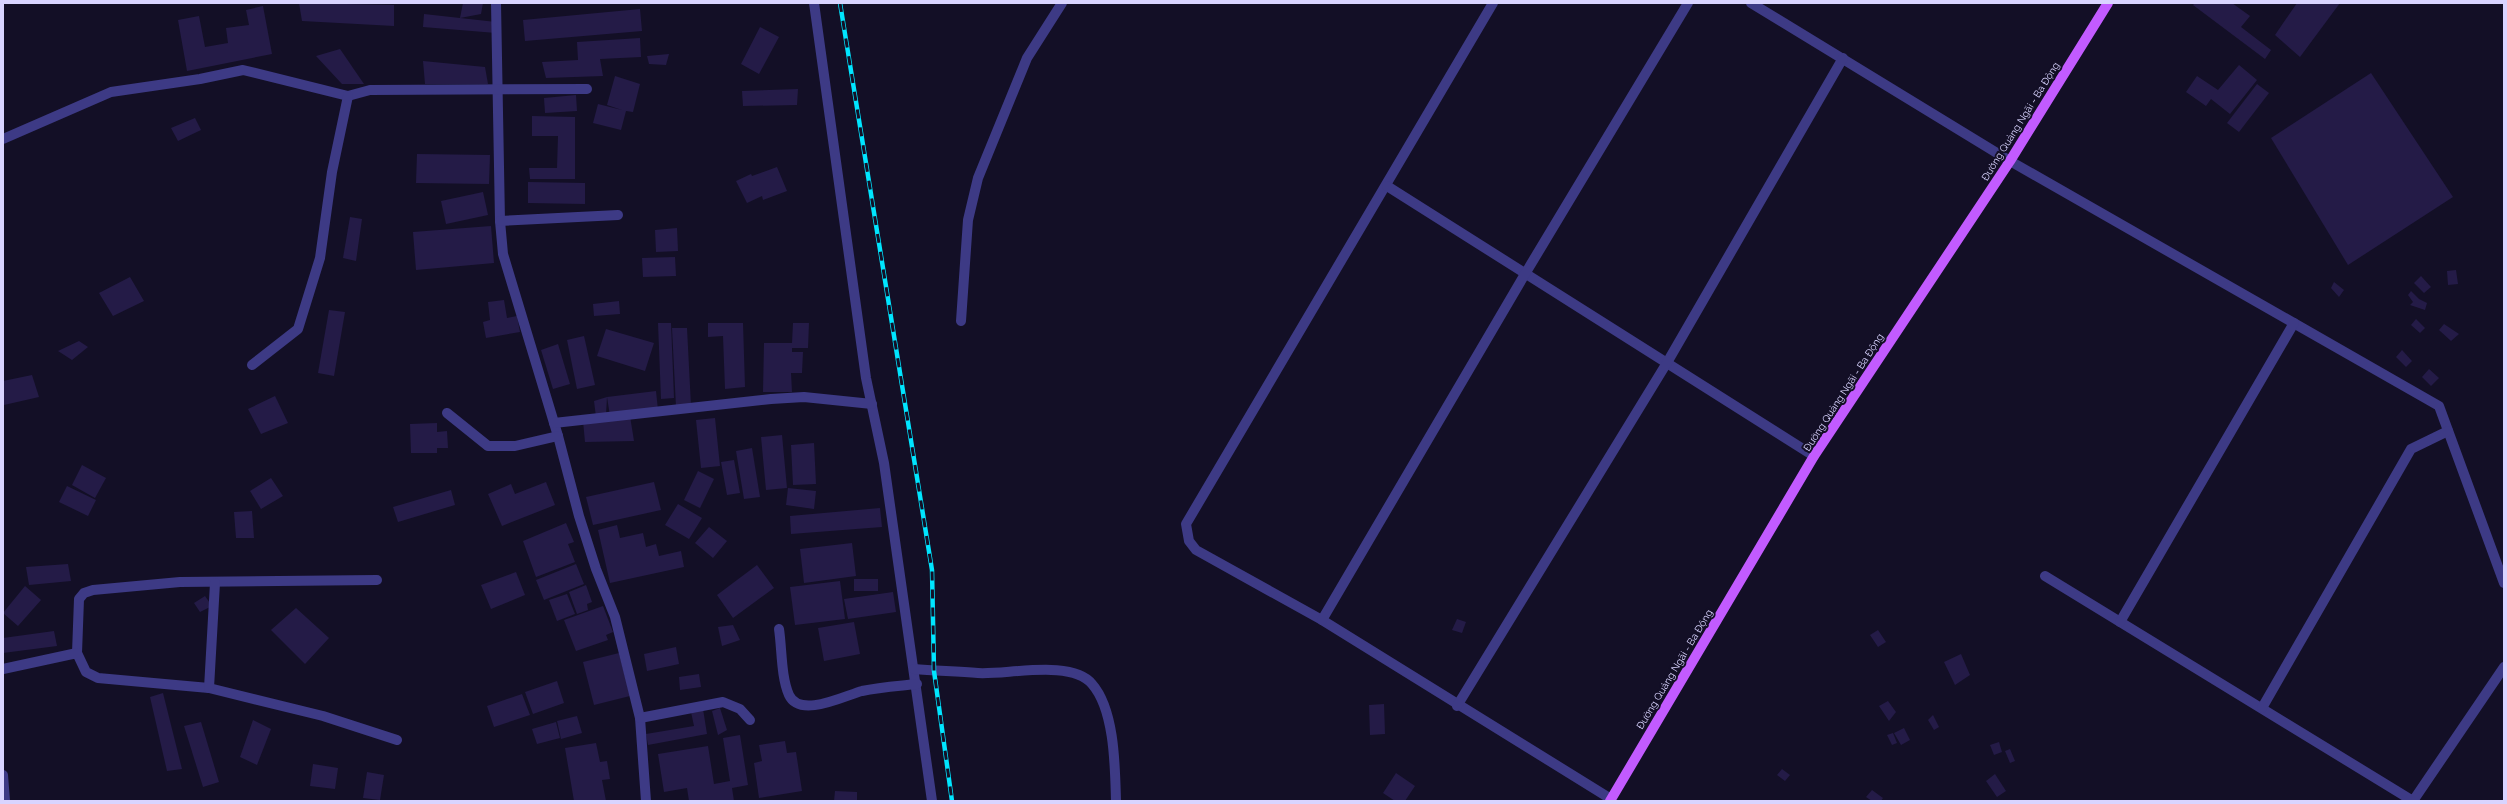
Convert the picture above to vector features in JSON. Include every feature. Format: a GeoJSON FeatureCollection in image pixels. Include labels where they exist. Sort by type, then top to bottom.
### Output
{"type":"FeatureCollection","features":[{"type":"Feature","properties":{"kind":"main road","name":"Đường Quảng Ngãi - Ba Động"},"geometry":{"type":"LineString","coordinates":[[1610,800],[1814,456],[2010,161],[2108,3]]}},
{"type":"Feature","properties":{"kind":"street"},"geometry":{"type":"LineString","coordinates":[[496,3],[500,221],[504,254],[558,436],[579,516],[615,617],[640,718],[646,801]]}},
{"type":"Feature","properties":{"kind":"street"},"geometry":{"type":"LineString","coordinates":[[814,3],[866,378],[884,463],[917,684],[932,801]]}},
{"type":"Feature","properties":{"kind":"street"},"geometry":{"type":"LineString","coordinates":[[961,321],[968,220],[978,178],[1027,58],[1062,3]]}},
{"type":"Feature","properties":{"kind":"street"},"geometry":{"type":"LineString","coordinates":[[1493,3],[1387,186],[1324,287],[1186,524],[1189,541],[1196,550],[1322,620],[1457,706],[1610,800]]}},
{"type":"Feature","properties":{"kind":"street"},"geometry":{"type":"LineString","coordinates":[[1322,620],[1525,274],[1688,3]]}},
{"type":"Feature","properties":{"kind":"street"},"geometry":{"type":"LineString","coordinates":[[1751,3],[2010,161],[2439,406],[2504,583]]}},
{"type":"Feature","properties":{"kind":"street"},"geometry":{"type":"LineString","coordinates":[[1457,706],[1668,361],[1843,58]]}},
{"type":"Feature","properties":{"kind":"street"},"geometry":{"type":"LineString","coordinates":[[3,139],[111,92],[200,80],[244,70],[348,96],[370,90],[587,89]]}},
{"type":"Feature","properties":{"kind":"street"},"geometry":{"type":"LineString","coordinates":[[252,366],[298,329],[320,258],[332,172],[348,96]]}},
{"type":"Feature","properties":{"kind":"street"},"geometry":{"type":"LineString","coordinates":[[1387,186],[1525,274],[1668,361],[1814,456]]}},
{"type":"Feature","properties":{"kind":"street"},"geometry":{"type":"LineString","coordinates":[[500,221],[618,215]]}},
{"type":"Feature","properties":{"kind":"street"},"geometry":{"type":"LineString","coordinates":[[2120,622],[2294,323]]}},
{"type":"Feature","properties":{"kind":"street"},"geometry":{"type":"LineString","coordinates":[[554,423],[771,399],[804,397],[872,404]]}},
{"type":"Feature","properties":{"kind":"street"},"geometry":{"type":"LineString","coordinates":[[447,413],[488,446],[516,446],[558,436]]}},
{"type":"Feature","properties":{"kind":"street"},"geometry":{"type":"LineString","coordinates":[[2262,708],[2411,449],[2448,431]]}},
{"type":"Feature","properties":{"kind":"street"},"geometry":{"type":"LineString","coordinates":[[2045,576],[2413,801],[2504,668]]}},
{"type":"Feature","properties":{"kind":"street"},"geometry":{"type":"LineString","coordinates":[[377,580],[147,584],[84,593],[79,599],[77,653],[86,672],[98,678],[210,688],[323,716],[397,740]]}},
{"type":"Feature","properties":{"kind":"street"},"geometry":{"type":"LineString","coordinates":[[210,688],[215,583]]}},
{"type":"Feature","properties":{"kind":"street"},"geometry":{"type":"LineString","coordinates":[[779,629],[787,686],[790,697],[798,703],[810,706],[862,691],[917,684]]}},
{"type":"Feature","properties":{"kind":"street"},"geometry":{"type":"LineString","coordinates":[[3,669],[77,653]]}},
{"type":"Feature","properties":{"kind":"street"},"geometry":{"type":"LineString","coordinates":[[914,669],[1003,673],[1041,669],[1073,674],[1091,682],[1099,693],[1107,718],[1114,762],[1116,801]]}},
{"type":"Feature","properties":{"kind":"street"},"geometry":{"type":"LineString","coordinates":[[640,718],[723,702],[740,709],[750,720]]}},
{"type":"Feature","properties":{"kind":"street"},"geometry":{"type":"LineString","coordinates":[[3,775],[5,801]]}},
{"type":"Feature","properties":{"kind":"building"},"geometry":{"type":"Polygon","coordinates":[[[299,3],[394,5],[394,26],[302,21],[299,3]]]}},
{"type":"Feature","properties":{"kind":"building"},"geometry":{"type":"Polygon","coordinates":[[[463,3],[483,3],[481,14],[460,18],[463,3]]]}},
{"type":"Feature","properties":{"kind":"building"},"geometry":{"type":"Polygon","coordinates":[[[2195,3],[2232,3],[2250,16],[2241,27],[2271,50],[2265,59],[2193,5],[2195,3]]]}},
{"type":"Feature","properties":{"kind":"building"},"geometry":{"type":"Polygon","coordinates":[[[2297,3],[2340,3],[2300,57],[2275,35],[2297,3]]]}},
{"type":"Feature","properties":{"kind":"building"},"geometry":{"type":"Polygon","coordinates":[[[263,6],[272,54],[187,71],[178,20],[199,16],[205,47],[228,43],[226,28],[249,25],[246,10],[263,6]]]}},
{"type":"Feature","properties":{"kind":"building"},"geometry":{"type":"Polygon","coordinates":[[[640,9],[642,31],[525,41],[523,20],[640,9]]]}},
{"type":"Feature","properties":{"kind":"building"},"geometry":{"type":"Polygon","coordinates":[[[424,14],[496,22],[496,33],[423,27],[424,14]]]}},
{"type":"Feature","properties":{"kind":"building"},"geometry":{"type":"Polygon","coordinates":[[[760,27],[779,37],[759,74],[741,64],[760,27]]]}},
{"type":"Feature","properties":{"kind":"building"},"geometry":{"type":"Polygon","coordinates":[[[640,38],[641,57],[600,59],[603,76],[546,78],[542,62],[578,60],[577,42],[640,38]]]}},
{"type":"Feature","properties":{"kind":"building"},"geometry":{"type":"Polygon","coordinates":[[[340,49],[364,84],[342,84],[316,56],[340,49]]]}},
{"type":"Feature","properties":{"kind":"building"},"geometry":{"type":"Polygon","coordinates":[[[669,54],[666,65],[649,64],[647,56],[669,54]]]}},
{"type":"Feature","properties":{"kind":"building"},"geometry":{"type":"Polygon","coordinates":[[[423,61],[485,67],[488,84],[425,84],[423,61]]]}},
{"type":"Feature","properties":{"kind":"building"},"geometry":{"type":"Polygon","coordinates":[[[2239,65],[2257,80],[2230,114],[2211,99],[2206,106],[2186,92],[2197,76],[2218,90],[2239,65]]]}},
{"type":"Feature","properties":{"kind":"building"},"geometry":{"type":"Polygon","coordinates":[[[2371,73],[2453,197],[2348,265],[2271,138],[2371,73]]]}},
{"type":"Feature","properties":{"kind":"building"},"geometry":{"type":"Polygon","coordinates":[[[615,76],[640,84],[633,112],[626,111],[621,130],[593,123],[598,104],[622,110],[607,105],[615,76]]]}},
{"type":"Feature","properties":{"kind":"building"},"geometry":{"type":"Polygon","coordinates":[[[2257,84],[2269,93],[2239,132],[2227,123],[2257,84]]]}},
{"type":"Feature","properties":{"kind":"building"},"geometry":{"type":"Polygon","coordinates":[[[798,89],[797,105],[743,106],[742,91],[798,89]]]}},
{"type":"Feature","properties":{"kind":"building"},"geometry":{"type":"Polygon","coordinates":[[[576,95],[577,111],[545,113],[544,98],[576,95]]]}},
{"type":"Feature","properties":{"kind":"building"},"geometry":{"type":"Polygon","coordinates":[[[532,116],[575,117],[575,179],[530,179],[529,168],[557,168],[558,136],[532,136],[532,116]]]}},
{"type":"Feature","properties":{"kind":"building"},"geometry":{"type":"Polygon","coordinates":[[[195,118],[201,130],[178,141],[171,128],[195,118]]]}},
{"type":"Feature","properties":{"kind":"building"},"geometry":{"type":"Polygon","coordinates":[[[417,154],[490,155],[489,184],[416,183],[417,154]]]}},
{"type":"Feature","properties":{"kind":"building"},"geometry":{"type":"Polygon","coordinates":[[[777,167],[787,191],[763,200],[762,196],[747,203],[736,181],[751,174],[752,176],[777,167]]]}},
{"type":"Feature","properties":{"kind":"building"},"geometry":{"type":"Polygon","coordinates":[[[528,182],[585,183],[585,204],[528,203],[528,182]]]}},
{"type":"Feature","properties":{"kind":"building"},"geometry":{"type":"Polygon","coordinates":[[[483,192],[488,215],[446,224],[441,201],[483,192]]]}},
{"type":"Feature","properties":{"kind":"building"},"geometry":{"type":"Polygon","coordinates":[[[350,217],[362,219],[356,261],[343,258],[350,217]]]}},
{"type":"Feature","properties":{"kind":"building"},"geometry":{"type":"Polygon","coordinates":[[[491,226],[494,263],[416,270],[413,232],[491,226]]]}},
{"type":"Feature","properties":{"kind":"building"},"geometry":{"type":"Polygon","coordinates":[[[677,228],[678,251],[656,252],[655,230],[677,228]]]}},
{"type":"Feature","properties":{"kind":"building"},"geometry":{"type":"Polygon","coordinates":[[[675,257],[676,276],[643,277],[642,258],[675,257]]]}},
{"type":"Feature","properties":{"kind":"building"},"geometry":{"type":"Polygon","coordinates":[[[2456,270],[2458,284],[2448,285],[2447,271],[2456,270]]]}},
{"type":"Feature","properties":{"kind":"building"},"geometry":{"type":"Polygon","coordinates":[[[2421,276],[2431,287],[2424,293],[2414,283],[2421,276]]]}},
{"type":"Feature","properties":{"kind":"building"},"geometry":{"type":"Polygon","coordinates":[[[130,277],[144,301],[113,316],[99,293],[130,277]]]}},
{"type":"Feature","properties":{"kind":"building"},"geometry":{"type":"Polygon","coordinates":[[[2334,282],[2344,290],[2339,297],[2331,288],[2334,282]]]}},
{"type":"Feature","properties":{"kind":"building"},"geometry":{"type":"Polygon","coordinates":[[[2411,291],[2419,299],[2427,303],[2425,310],[2410,305],[2413,302],[2408,295],[2411,291]]]}},
{"type":"Feature","properties":{"kind":"building"},"geometry":{"type":"Polygon","coordinates":[[[504,300],[507,318],[517,316],[520,332],[486,338],[483,322],[490,320],[488,302],[504,300]]]}},
{"type":"Feature","properties":{"kind":"building"},"geometry":{"type":"Polygon","coordinates":[[[619,301],[620,314],[594,316],[593,304],[619,301]]]}},
{"type":"Feature","properties":{"kind":"building"},"geometry":{"type":"Polygon","coordinates":[[[329,310],[345,312],[334,376],[318,373],[329,310]]]}},
{"type":"Feature","properties":{"kind":"building"},"geometry":{"type":"Polygon","coordinates":[[[2416,319],[2425,328],[2420,333],[2411,325],[2416,319]]]}},
{"type":"Feature","properties":{"kind":"building"},"geometry":{"type":"Polygon","coordinates":[[[658,323],[671,323],[674,398],[661,399],[658,323]]]}},
{"type":"Feature","properties":{"kind":"building"},"geometry":{"type":"Polygon","coordinates":[[[708,323],[743,323],[745,387],[725,389],[723,336],[708,337],[708,323]]]}},
{"type":"Feature","properties":{"kind":"building"},"geometry":{"type":"Polygon","coordinates":[[[793,323],[809,323],[808,348],[792,348],[792,352],[803,352],[802,373],[791,373],[792,392],[763,392],[764,343],[792,343],[793,323]]]}},
{"type":"Feature","properties":{"kind":"building"},"geometry":{"type":"Polygon","coordinates":[[[2444,324],[2459,334],[2451,341],[2439,330],[2444,324]]]}},
{"type":"Feature","properties":{"kind":"building"},"geometry":{"type":"Polygon","coordinates":[[[672,328],[687,328],[691,406],[676,407],[672,328]]]}},
{"type":"Feature","properties":{"kind":"building"},"geometry":{"type":"Polygon","coordinates":[[[606,329],[654,343],[645,371],[597,356],[606,329]]]}},
{"type":"Feature","properties":{"kind":"building"},"geometry":{"type":"Polygon","coordinates":[[[584,336],[595,385],[577,389],[567,340],[584,336]]]}},
{"type":"Feature","properties":{"kind":"building"},"geometry":{"type":"Polygon","coordinates":[[[79,341],[88,347],[72,360],[58,351],[79,341]]]}},
{"type":"Feature","properties":{"kind":"building"},"geometry":{"type":"Polygon","coordinates":[[[558,344],[570,384],[553,389],[541,350],[558,344]]]}},
{"type":"Feature","properties":{"kind":"building"},"geometry":{"type":"Polygon","coordinates":[[[2402,350],[2412,361],[2406,367],[2396,357],[2402,350]]]}},
{"type":"Feature","properties":{"kind":"building"},"geometry":{"type":"Polygon","coordinates":[[[2429,369],[2439,378],[2431,386],[2422,377],[2429,369]]]}},
{"type":"Feature","properties":{"kind":"building"},"geometry":{"type":"Polygon","coordinates":[[[32,375],[39,397],[4,405],[3,381],[32,375]]]}},
{"type":"Feature","properties":{"kind":"building"},"geometry":{"type":"Polygon","coordinates":[[[656,391],[658,410],[610,416],[607,397],[656,391]]]}},
{"type":"Feature","properties":{"kind":"building"},"geometry":{"type":"Polygon","coordinates":[[[275,396],[288,423],[261,434],[248,409],[275,396]]]}},
{"type":"Feature","properties":{"kind":"building"},"geometry":{"type":"Polygon","coordinates":[[[607,397],[606,415],[596,417],[594,401],[607,397]]]}},
{"type":"Feature","properties":{"kind":"building"},"geometry":{"type":"Polygon","coordinates":[[[630,416],[634,441],[585,442],[583,421],[630,416]]]}},
{"type":"Feature","properties":{"kind":"building"},"geometry":{"type":"Polygon","coordinates":[[[715,418],[720,466],[701,468],[696,420],[715,418]]]}},
{"type":"Feature","properties":{"kind":"building"},"geometry":{"type":"Polygon","coordinates":[[[437,423],[437,432],[447,431],[448,448],[437,448],[437,453],[411,453],[410,424],[437,423]]]}},
{"type":"Feature","properties":{"kind":"building"},"geometry":{"type":"Polygon","coordinates":[[[782,435],[787,488],[766,490],[761,437],[782,435]]]}},
{"type":"Feature","properties":{"kind":"building"},"geometry":{"type":"Polygon","coordinates":[[[814,443],[816,484],[793,485],[791,445],[814,443]]]}},
{"type":"Feature","properties":{"kind":"building"},"geometry":{"type":"Polygon","coordinates":[[[752,448],[760,497],[744,499],[736,451],[752,448]]]}},
{"type":"Feature","properties":{"kind":"building"},"geometry":{"type":"Polygon","coordinates":[[[734,460],[740,493],[727,495],[721,462],[734,460]]]}},
{"type":"Feature","properties":{"kind":"building"},"geometry":{"type":"Polygon","coordinates":[[[82,465],[106,478],[95,498],[72,485],[82,465]]]}},
{"type":"Feature","properties":{"kind":"building"},"geometry":{"type":"Polygon","coordinates":[[[698,471],[714,479],[700,508],[684,500],[698,471]]]}},
{"type":"Feature","properties":{"kind":"building"},"geometry":{"type":"Polygon","coordinates":[[[271,478],[283,496],[261,509],[250,491],[271,478]]]}},
{"type":"Feature","properties":{"kind":"building"},"geometry":{"type":"Polygon","coordinates":[[[546,482],[555,505],[502,526],[488,494],[511,484],[515,494],[546,482]]]}},
{"type":"Feature","properties":{"kind":"building"},"geometry":{"type":"Polygon","coordinates":[[[654,482],[661,510],[593,525],[586,497],[654,482]]]}},
{"type":"Feature","properties":{"kind":"building"},"geometry":{"type":"Polygon","coordinates":[[[67,486],[96,500],[88,516],[59,502],[67,486]]]}},
{"type":"Feature","properties":{"kind":"building"},"geometry":{"type":"Polygon","coordinates":[[[788,488],[816,491],[814,509],[786,505],[788,488]]]}},
{"type":"Feature","properties":{"kind":"building"},"geometry":{"type":"Polygon","coordinates":[[[451,490],[455,505],[398,522],[393,507],[451,490]]]}},
{"type":"Feature","properties":{"kind":"building"},"geometry":{"type":"Polygon","coordinates":[[[678,504],[702,518],[689,539],[665,525],[678,504]]]}},
{"type":"Feature","properties":{"kind":"building"},"geometry":{"type":"Polygon","coordinates":[[[880,508],[882,527],[791,534],[790,516],[880,508]]]}},
{"type":"Feature","properties":{"kind":"building"},"geometry":{"type":"Polygon","coordinates":[[[252,511],[254,538],[236,538],[234,512],[252,511]]]}},
{"type":"Feature","properties":{"kind":"building"},"geometry":{"type":"Polygon","coordinates":[[[566,523],[574,542],[568,544],[575,562],[536,577],[523,541],[566,523]]]}},
{"type":"Feature","properties":{"kind":"building"},"geometry":{"type":"Polygon","coordinates":[[[617,525],[620,538],[643,533],[646,547],[656,544],[659,556],[681,551],[684,567],[610,583],[598,530],[617,525]]]}},
{"type":"Feature","properties":{"kind":"building"},"geometry":{"type":"Polygon","coordinates":[[[709,527],[727,541],[713,558],[695,543],[709,527]]]}},
{"type":"Feature","properties":{"kind":"building"},"geometry":{"type":"Polygon","coordinates":[[[852,543],[856,576],[804,583],[800,549],[852,543]]]}},
{"type":"Feature","properties":{"kind":"building"},"geometry":{"type":"Polygon","coordinates":[[[68,564],[71,581],[29,585],[26,567],[68,564]]]}},
{"type":"Feature","properties":{"kind":"building"},"geometry":{"type":"Polygon","coordinates":[[[576,564],[584,584],[544,600],[536,580],[576,564]]]}},
{"type":"Feature","properties":{"kind":"building"},"geometry":{"type":"Polygon","coordinates":[[[757,565],[774,588],[733,618],[717,595],[757,565]]]}},
{"type":"Feature","properties":{"kind":"building"},"geometry":{"type":"Polygon","coordinates":[[[516,572],[525,595],[491,609],[481,585],[516,572]]]}},
{"type":"Feature","properties":{"kind":"building"},"geometry":{"type":"Polygon","coordinates":[[[854,579],[878,579],[878,591],[854,591],[854,579]]]}},
{"type":"Feature","properties":{"kind":"building"},"geometry":{"type":"Polygon","coordinates":[[[840,581],[845,619],[795,625],[790,587],[840,581]]]}},
{"type":"Feature","properties":{"kind":"building"},"geometry":{"type":"Polygon","coordinates":[[[586,585],[592,602],[587,604],[588,610],[577,614],[569,592],[586,585]]]}},
{"type":"Feature","properties":{"kind":"building"},"geometry":{"type":"Polygon","coordinates":[[[25,586],[41,600],[18,626],[3,613],[25,586]]]}},
{"type":"Feature","properties":{"kind":"building"},"geometry":{"type":"Polygon","coordinates":[[[893,592],[896,612],[848,619],[844,599],[893,592]]]}},
{"type":"Feature","properties":{"kind":"building"},"geometry":{"type":"Polygon","coordinates":[[[567,594],[575,614],[557,621],[549,600],[567,594]]]}},
{"type":"Feature","properties":{"kind":"building"},"geometry":{"type":"Polygon","coordinates":[[[205,596],[212,606],[200,612],[194,603],[205,596]]]}},
{"type":"Feature","properties":{"kind":"building"},"geometry":{"type":"Polygon","coordinates":[[[603,606],[613,632],[606,635],[608,640],[576,651],[564,620],[603,606]]]}},
{"type":"Feature","properties":{"kind":"building"},"geometry":{"type":"Polygon","coordinates":[[[296,608],[329,638],[305,664],[271,630],[296,608]]]}},
{"type":"Feature","properties":{"kind":"building"},"geometry":{"type":"Polygon","coordinates":[[[1457,619],[1466,622],[1462,633],[1452,630],[1457,619]]]}},
{"type":"Feature","properties":{"kind":"building"},"geometry":{"type":"Polygon","coordinates":[[[854,622],[860,654],[824,661],[818,628],[854,622]]]}},
{"type":"Feature","properties":{"kind":"building"},"geometry":{"type":"Polygon","coordinates":[[[733,625],[740,640],[722,646],[718,627],[733,625]]]}},
{"type":"Feature","properties":{"kind":"building"},"geometry":{"type":"Polygon","coordinates":[[[1878,630],[1886,642],[1878,647],[1870,635],[1878,630]]]}},
{"type":"Feature","properties":{"kind":"building"},"geometry":{"type":"Polygon","coordinates":[[[54,631],[57,646],[3,653],[3,638],[54,631]]]}},
{"type":"Feature","properties":{"kind":"building"},"geometry":{"type":"Polygon","coordinates":[[[676,647],[679,664],[647,671],[644,654],[676,647]]]}},
{"type":"Feature","properties":{"kind":"building"},"geometry":{"type":"Polygon","coordinates":[[[619,653],[630,696],[594,705],[583,662],[619,653]]]}},
{"type":"Feature","properties":{"kind":"building"},"geometry":{"type":"Polygon","coordinates":[[[1961,654],[1970,675],[1955,685],[1944,662],[1961,654]]]}},
{"type":"Feature","properties":{"kind":"building"},"geometry":{"type":"Polygon","coordinates":[[[699,674],[701,687],[680,690],[679,677],[699,674]]]}},
{"type":"Feature","properties":{"kind":"building"},"geometry":{"type":"Polygon","coordinates":[[[557,681],[564,703],[533,714],[525,692],[557,681]]]}},
{"type":"Feature","properties":{"kind":"building"},"geometry":{"type":"Polygon","coordinates":[[[163,693],[182,769],[167,771],[150,697],[163,693]]]}},
{"type":"Feature","properties":{"kind":"building"},"geometry":{"type":"Polygon","coordinates":[[[522,694],[530,715],[494,727],[487,706],[522,694]]]}},
{"type":"Feature","properties":{"kind":"building"},"geometry":{"type":"Polygon","coordinates":[[[1888,701],[1896,712],[1889,721],[1879,706],[1888,701]]]}},
{"type":"Feature","properties":{"kind":"building"},"geometry":{"type":"Polygon","coordinates":[[[1384,704],[1385,734],[1370,735],[1369,705],[1384,704]]]}},
{"type":"Feature","properties":{"kind":"building"},"geometry":{"type":"Polygon","coordinates":[[[720,708],[727,730],[718,735],[712,711],[720,708]]]}},
{"type":"Feature","properties":{"kind":"building"},"geometry":{"type":"Polygon","coordinates":[[[703,709],[707,734],[648,745],[646,734],[694,726],[691,712],[703,709]]]}},
{"type":"Feature","properties":{"kind":"building"},"geometry":{"type":"Polygon","coordinates":[[[1933,715],[1939,727],[1934,730],[1928,720],[1933,715]]]}},
{"type":"Feature","properties":{"kind":"building"},"geometry":{"type":"Polygon","coordinates":[[[577,716],[582,733],[561,739],[557,721],[577,716]]]}},
{"type":"Feature","properties":{"kind":"building"},"geometry":{"type":"Polygon","coordinates":[[[253,720],[271,729],[257,765],[240,757],[253,720]]]}},
{"type":"Feature","properties":{"kind":"building"},"geometry":{"type":"Polygon","coordinates":[[[201,722],[219,782],[203,787],[184,726],[201,722]]]}},
{"type":"Feature","properties":{"kind":"building"},"geometry":{"type":"Polygon","coordinates":[[[556,722],[560,738],[537,744],[532,729],[556,722]]]}},
{"type":"Feature","properties":{"kind":"building"},"geometry":{"type":"Polygon","coordinates":[[[1904,728],[1910,740],[1901,745],[1894,733],[1904,728]]]}},
{"type":"Feature","properties":{"kind":"building"},"geometry":{"type":"Polygon","coordinates":[[[1893,733],[1897,743],[1892,745],[1887,735],[1893,733]]]}},
{"type":"Feature","properties":{"kind":"building"},"geometry":{"type":"Polygon","coordinates":[[[740,735],[748,785],[732,788],[734,801],[689,801],[687,788],[664,792],[658,754],[708,746],[714,784],[730,781],[723,738],[740,735]]]}},
{"type":"Feature","properties":{"kind":"building"},"geometry":{"type":"Polygon","coordinates":[[[785,741],[787,753],[796,752],[802,791],[759,798],[754,763],[762,761],[759,745],[785,741]]]}},
{"type":"Feature","properties":{"kind":"building"},"geometry":{"type":"Polygon","coordinates":[[[1999,742],[2002,752],[1994,755],[1990,745],[1999,742]]]}},
{"type":"Feature","properties":{"kind":"building"},"geometry":{"type":"Polygon","coordinates":[[[596,743],[600,762],[607,761],[610,779],[602,780],[606,801],[574,801],[565,748],[596,743]]]}},
{"type":"Feature","properties":{"kind":"building"},"geometry":{"type":"Polygon","coordinates":[[[2010,749],[2015,761],[2010,763],[2005,751],[2010,749]]]}},
{"type":"Feature","properties":{"kind":"building"},"geometry":{"type":"Polygon","coordinates":[[[313,764],[338,768],[335,789],[310,786],[313,764]]]}},
{"type":"Feature","properties":{"kind":"building"},"geometry":{"type":"Polygon","coordinates":[[[1782,769],[1790,775],[1785,781],[1777,775],[1782,769]]]}},
{"type":"Feature","properties":{"kind":"building"},"geometry":{"type":"Polygon","coordinates":[[[367,772],[384,775],[380,800],[363,798],[367,772]]]}},
{"type":"Feature","properties":{"kind":"building"},"geometry":{"type":"Polygon","coordinates":[[[1396,773],[1415,786],[1405,801],[1395,801],[1383,793],[1396,773]]]}},
{"type":"Feature","properties":{"kind":"building"},"geometry":{"type":"Polygon","coordinates":[[[1995,774],[2006,791],[1997,797],[1986,781],[1995,774]]]}},
{"type":"Feature","properties":{"kind":"building"},"geometry":{"type":"Polygon","coordinates":[[[1872,790],[1883,798],[1881,801],[1872,801],[1866,797],[1872,790]]]}},
{"type":"Feature","properties":{"kind":"building"},"geometry":{"type":"Polygon","coordinates":[[[835,791],[857,792],[857,801],[834,801],[835,791]]]}},
{"type":"Feature","properties":{"kind":"railway"},"geometry":{"type":"LineString","coordinates":[[840,3],[932,570],[934,671],[952,801]]}}]}
